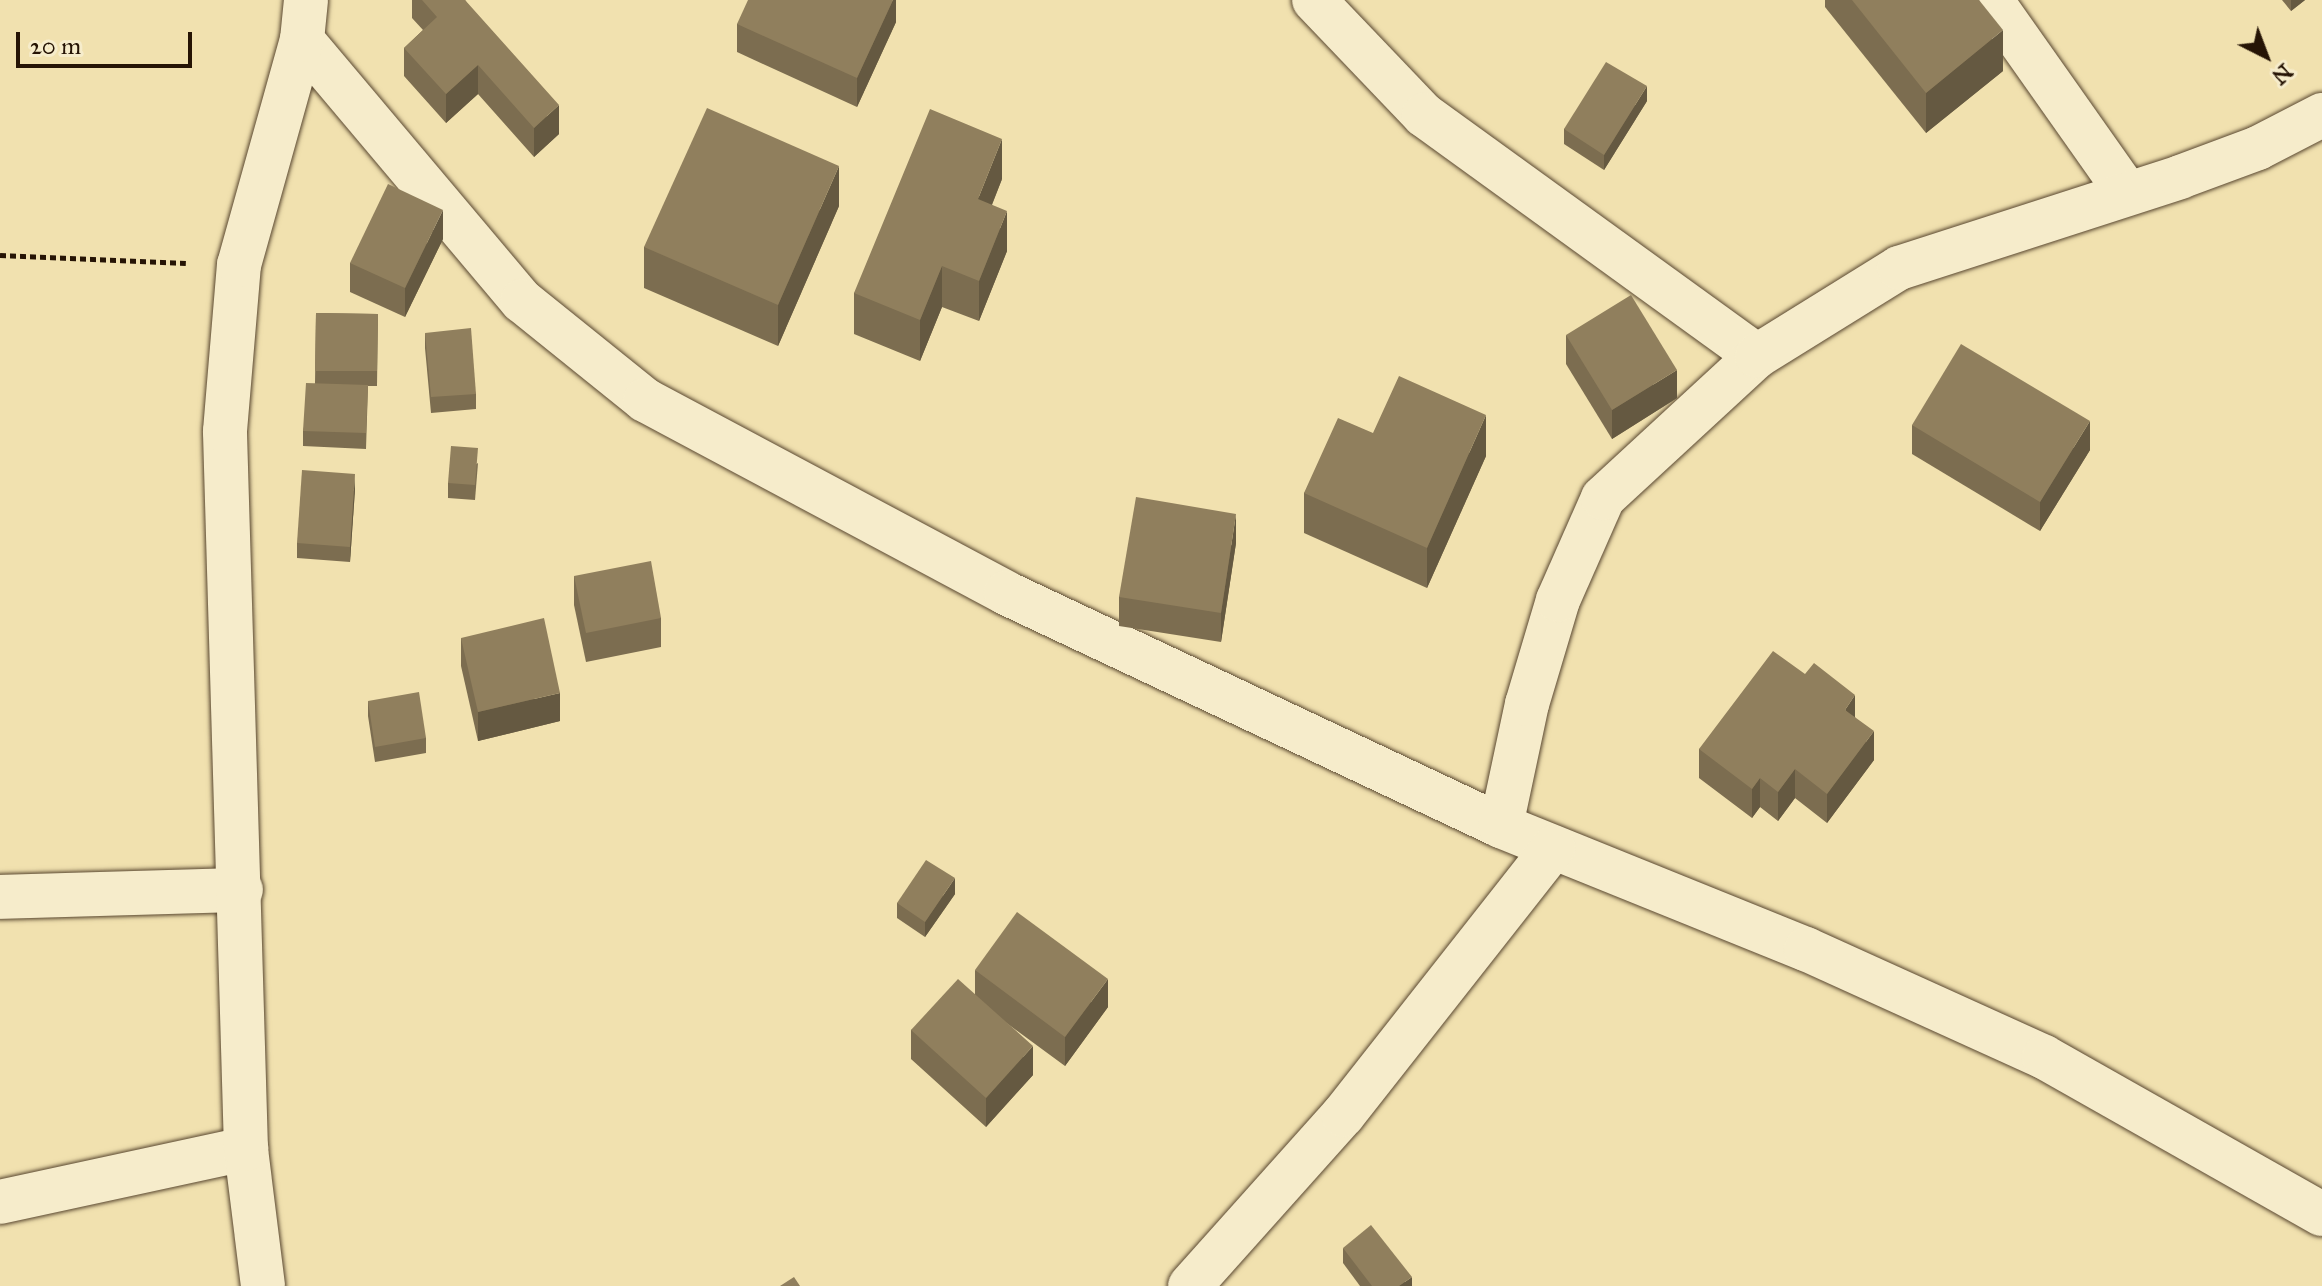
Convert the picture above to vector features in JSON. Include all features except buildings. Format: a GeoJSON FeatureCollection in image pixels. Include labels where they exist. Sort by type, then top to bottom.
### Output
{"type":"FeatureCollection","features":[{"type":"Feature","properties":{"kind":"street"},"geometry":{"type":"LineString","coordinates":[[1314,0],[1424,115],[1757,356]]}},
{"type":"Feature","properties":{"kind":"street"},"geometry":{"type":"LineString","coordinates":[[1991,0],[2127,193]]}},
{"type":"Feature","properties":{"kind":"street"},"geometry":{"type":"LineString","coordinates":[[263,1286],[246,1149],[241,890],[225,431],[239,265],[304,20]]}},
{"type":"Feature","properties":{"kind":"street"},"geometry":{"type":"LineString","coordinates":[[304,20],[522,301],[645,400],[1006,593],[1501,826],[1806,949],[2044,1057],[2322,1214]]}},
{"type":"Feature","properties":{"kind":"street"},"geometry":{"type":"LineString","coordinates":[[1501,826],[1527,704],[1558,600],[1603,498],[1757,356],[1899,268],[2258,148],[2322,115]]}},
{"type":"Feature","properties":{"kind":"street"},"geometry":{"type":"LineString","coordinates":[[1190,1286],[1343,1115],[1553,848]]}},
{"type":"Feature","properties":{"kind":"street"},"geometry":{"type":"LineString","coordinates":[[0,897],[241,890]]}},
{"type":"Feature","properties":{"kind":"street"},"geometry":{"type":"LineString","coordinates":[[0,1202],[246,1149]]}},
{"type":"Feature","properties":{"kind":"path"},"geometry":{"type":"LineString","coordinates":[[0,255],[239,265]]}}]}
